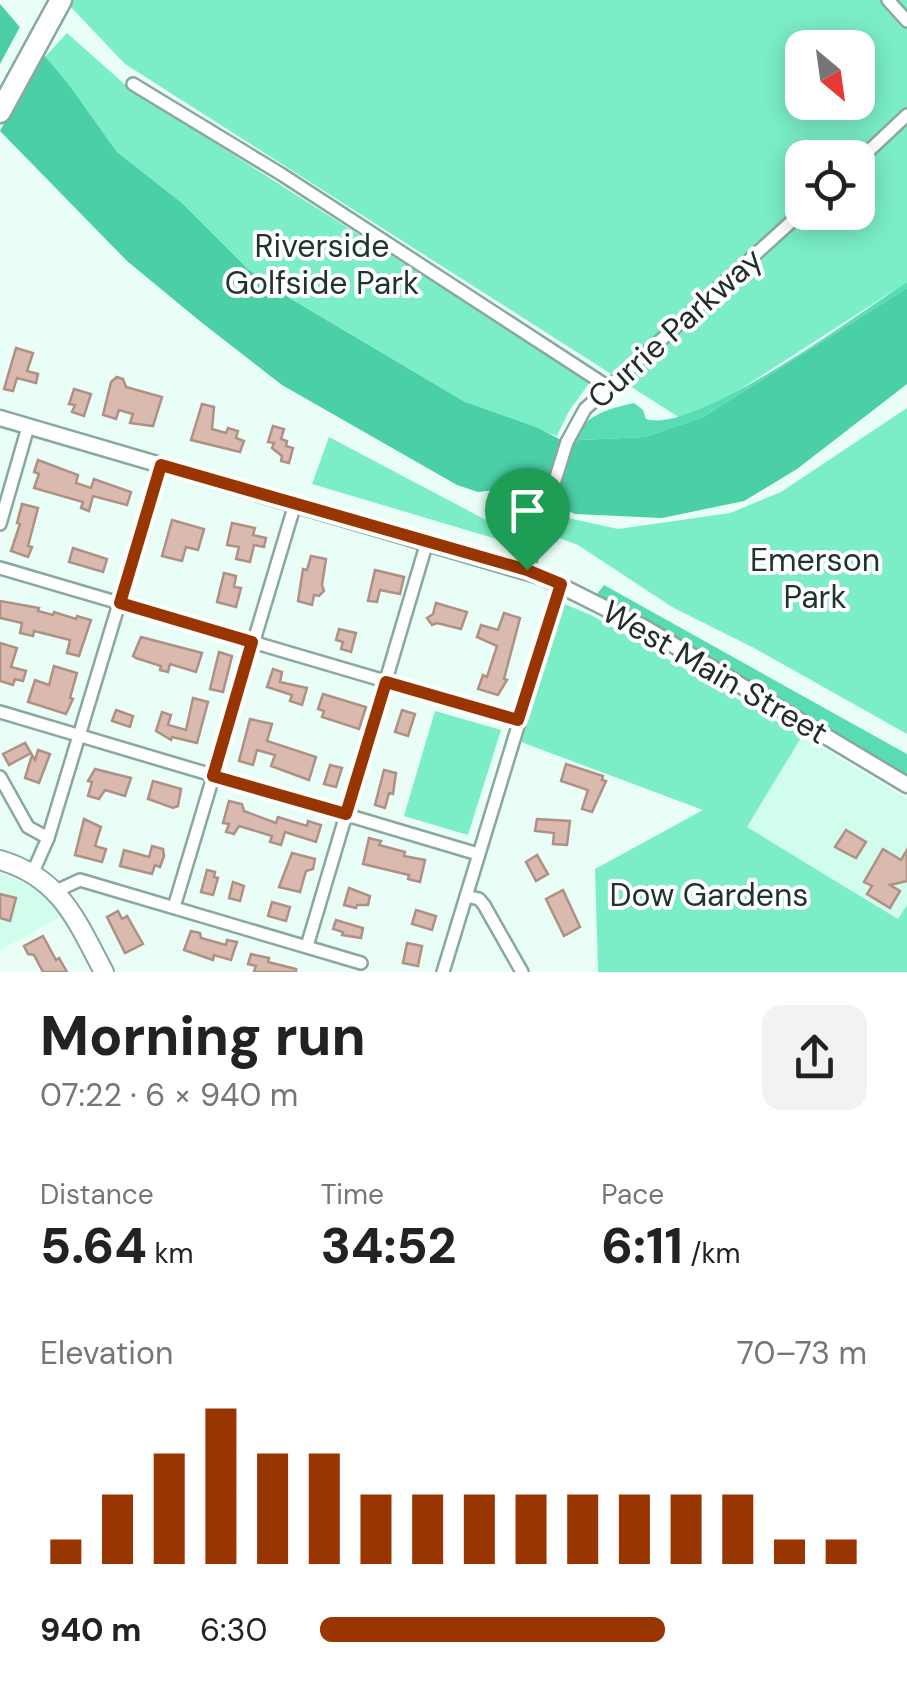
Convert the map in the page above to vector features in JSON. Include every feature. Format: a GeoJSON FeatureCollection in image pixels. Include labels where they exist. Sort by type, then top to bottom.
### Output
{"type":"FeatureCollection","features":[{"type":"Feature","properties":{"kind":"highway"},"geometry":{"type":"LineString","coordinates":[[0,83],[45,0]]}},
{"type":"Feature","properties":{"kind":"highway"},"geometry":{"type":"LineString","coordinates":[[0,112],[61,0]]}},
{"type":"Feature","properties":{"kind":"main road"},"geometry":{"type":"LineString","coordinates":[[0,860],[33,872],[56,891],[100,971]]}},
{"type":"Feature","properties":{"kind":"street"},"geometry":{"type":"LineString","coordinates":[[888,0],[907,22]]}},
{"type":"Feature","properties":{"kind":"street"},"geometry":{"type":"LineString","coordinates":[[134,84],[281,174],[607,386]]}},
{"type":"Feature","properties":{"kind":"street"},"geometry":{"type":"LineString","coordinates":[[875,145],[907,116]]}},
{"type":"Feature","properties":{"kind":"street","name":"Currie Parkway"},"geometry":{"type":"LineString","coordinates":[[527,570],[576,420],[607,386],[785,227]]}},
{"type":"Feature","properties":{"kind":"street","name":"West Main Street"},"geometry":{"type":"LineString","coordinates":[[0,418],[527,570],[645,628],[907,785]]}},
{"type":"Feature","properties":{"kind":"street"},"geometry":{"type":"LineString","coordinates":[[0,524],[28,426]]}},
{"type":"Feature","properties":{"kind":"street"},"geometry":{"type":"LineString","coordinates":[[33,872],[48,838],[161,465]]}},
{"type":"Feature","properties":{"kind":"street"},"geometry":{"type":"LineString","coordinates":[[174,907],[295,504]]}},
{"type":"Feature","properties":{"kind":"street"},"geometry":{"type":"LineString","coordinates":[[307,946],[427,542]]}},
{"type":"Feature","properties":{"kind":"street"},"geometry":{"type":"LineString","coordinates":[[0,568],[518,720]]}},
{"type":"Feature","properties":{"kind":"street"},"geometry":{"type":"LineString","coordinates":[[443,972],[561,584]]}},
{"type":"Feature","properties":{"kind":"street"},"geometry":{"type":"LineString","coordinates":[[0,712],[478,854]]}},
{"type":"Feature","properties":{"kind":"street"},"geometry":{"type":"LineString","coordinates":[[0,777],[28,827],[48,838]]}},
{"type":"Feature","properties":{"kind":"street"},"geometry":{"type":"LineString","coordinates":[[56,891],[80,880],[361,963]]}},
{"type":"Feature","properties":{"kind":"street"},"geometry":{"type":"LineString","coordinates":[[466,896],[484,905],[522,972]]}},
{"type":"Feature","properties":{"kind":"shaded area"},"geometry":{"type":"Polygon","coordinates":[[[0,4],[67,82],[117,152],[182,203],[248,269],[291,299],[465,402],[538,428],[571,445],[579,440],[645,437],[703,417],[907,288],[907,384],[797,469],[744,501],[662,518],[575,514],[542,498],[538,502],[510,498],[497,490],[478,492],[457,485],[282,385],[127,261],[0,131],[0,4]]]}},
{"type":"Feature","properties":{"kind":"shaded area"},"geometry":{"type":"Polygon","coordinates":[[[907,282],[907,288],[703,417],[645,437],[579,440],[571,445],[589,420],[613,408],[634,403],[646,419],[670,419],[701,409],[777,368],[907,282]]]}},
{"type":"Feature","properties":{"kind":"shaded area"},"geometry":{"type":"Polygon","coordinates":[[[604,585],[907,754],[907,776],[597,594],[604,585]]]}},
{"type":"Feature","properties":{"kind":"shaded area"},"geometry":{"type":"Polygon","coordinates":[[[802,736],[907,799],[907,905],[899,919],[747,827],[802,736]]]}},
{"type":"Feature","properties":{"kind":"shaded area"},"geometry":{"type":"Polygon","coordinates":[[[0,873],[38,889],[60,917],[0,950],[0,873]]]}},
{"type":"Feature","properties":{"kind":"green space"},"geometry":{"type":"Polygon","coordinates":[[[70,0],[907,0],[907,282],[722,401],[680,418],[125,64],[68,4],[70,0]]]}},
{"type":"Feature","properties":{"kind":"green space","name":"Riverside Golfside Park"},"geometry":{"type":"Polygon","coordinates":[[[67,33],[130,89],[590,382],[557,436],[465,402],[291,299],[248,269],[182,203],[117,152],[45,57],[67,33]]]}},
{"type":"Feature","properties":{"kind":"green space","name":"Emerson Park"},"geometry":{"type":"Polygon","coordinates":[[[907,408],[907,734],[672,607],[578,545],[546,533],[550,514],[618,529],[730,513],[781,492],[907,408]]]}},
{"type":"Feature","properties":{"kind":"green space"},"geometry":{"type":"Polygon","coordinates":[[[329,437],[520,538],[517,545],[312,484],[329,437]]]}},
{"type":"Feature","properties":{"kind":"green space","name":"Dow Gardens"},"geometry":{"type":"Polygon","coordinates":[[[562,603],[591,615],[802,736],[747,827],[898,919],[907,905],[907,972],[598,972],[595,869],[703,810],[521,742],[562,603]]]}},
{"type":"Feature","properties":{"kind":"green space"},"geometry":{"type":"Polygon","coordinates":[[[435,711],[501,730],[468,835],[404,816],[435,711]]]}},
{"type":"Feature","properties":{"kind":"pier"},"geometry":{"type":"Polygon","coordinates":[[[22,23],[43,47],[0,131],[0,64],[22,23]]]}},
{"type":"Feature","properties":{"kind":"building"},"geometry":{"type":"Polygon","coordinates":[[[16,348],[33,353],[27,371],[38,374],[36,383],[17,378],[13,391],[4,389],[16,348]]]}},
{"type":"Feature","properties":{"kind":"building"},"geometry":{"type":"Polygon","coordinates":[[[117,377],[123,379],[126,387],[162,397],[153,426],[130,423],[133,414],[119,410],[116,419],[103,415],[111,382],[117,377]]]}},
{"type":"Feature","properties":{"kind":"building"},"geometry":{"type":"Polygon","coordinates":[[[74,389],[91,394],[84,416],[72,412],[75,405],[69,404],[74,389]]]}},
{"type":"Feature","properties":{"kind":"building"},"geometry":{"type":"Polygon","coordinates":[[[202,404],[214,407],[212,429],[238,431],[236,438],[244,441],[240,452],[191,440],[202,404]]]}},
{"type":"Feature","properties":{"kind":"building"},"geometry":{"type":"Polygon","coordinates":[[[273,426],[284,429],[281,439],[293,448],[289,463],[281,461],[282,456],[272,448],[274,443],[268,442],[273,426]]]}},
{"type":"Feature","properties":{"kind":"building"},"geometry":{"type":"Polygon","coordinates":[[[38,460],[78,475],[76,483],[91,488],[94,479],[131,492],[127,505],[93,496],[89,511],[81,508],[83,502],[34,488],[38,460]]]}},
{"type":"Feature","properties":{"kind":"building"},"geometry":{"type":"Polygon","coordinates":[[[22,504],[38,508],[28,557],[11,551],[22,504]]]}},
{"type":"Feature","properties":{"kind":"building"},"geometry":{"type":"Polygon","coordinates":[[[172,520],[204,529],[198,550],[186,547],[182,561],[162,556],[172,520]]]}},
{"type":"Feature","properties":{"kind":"building"},"geometry":{"type":"Polygon","coordinates":[[[232,523],[255,528],[253,535],[266,538],[264,547],[254,545],[250,562],[236,559],[239,547],[227,545],[232,523]]]}},
{"type":"Feature","properties":{"kind":"building"},"geometry":{"type":"Polygon","coordinates":[[[73,548],[107,559],[103,572],[69,562],[73,548]]]}},
{"type":"Feature","properties":{"kind":"building"},"geometry":{"type":"Polygon","coordinates":[[[311,556],[326,559],[324,591],[314,595],[312,605],[298,601],[303,569],[307,570],[311,556]]]}},
{"type":"Feature","properties":{"kind":"building"},"geometry":{"type":"Polygon","coordinates":[[[375,570],[404,577],[400,594],[380,590],[377,602],[368,601],[375,570]]]}},
{"type":"Feature","properties":{"kind":"building"},"geometry":{"type":"Polygon","coordinates":[[[224,573],[236,576],[234,587],[241,588],[236,607],[217,602],[224,573]]]}},
{"type":"Feature","properties":{"kind":"building"},"geometry":{"type":"Polygon","coordinates":[[[0,601],[91,620],[79,656],[67,653],[70,640],[34,631],[33,636],[20,633],[22,623],[0,618],[0,601]]]}},
{"type":"Feature","properties":{"kind":"building"},"geometry":{"type":"Polygon","coordinates":[[[436,603],[467,612],[461,629],[432,625],[427,618],[433,614],[436,603]]]}},
{"type":"Feature","properties":{"kind":"building"},"geometry":{"type":"Polygon","coordinates":[[[504,613],[520,618],[504,679],[507,680],[498,695],[478,689],[483,675],[487,677],[497,646],[477,637],[481,625],[498,630],[504,613]]]}},
{"type":"Feature","properties":{"kind":"building"},"geometry":{"type":"Polygon","coordinates":[[[339,629],[356,633],[351,652],[341,649],[343,642],[336,640],[339,629]]]}},
{"type":"Feature","properties":{"kind":"building"},"geometry":{"type":"Polygon","coordinates":[[[141,637],[202,653],[196,672],[170,664],[168,672],[136,658],[133,656],[141,637]]]}},
{"type":"Feature","properties":{"kind":"building"},"geometry":{"type":"Polygon","coordinates":[[[0,643],[17,648],[11,667],[26,671],[23,681],[15,679],[13,685],[0,681],[0,643]]]}},
{"type":"Feature","properties":{"kind":"building"},"geometry":{"type":"Polygon","coordinates":[[[219,652],[232,656],[223,692],[210,689],[219,652]]]}},
{"type":"Feature","properties":{"kind":"building"},"geometry":{"type":"Polygon","coordinates":[[[54,666],[77,673],[66,714],[28,702],[35,680],[49,685],[54,666]]]}},
{"type":"Feature","properties":{"kind":"building"},"geometry":{"type":"Polygon","coordinates":[[[273,669],[282,672],[280,682],[307,688],[302,705],[290,701],[292,695],[267,687],[273,669]]]}},
{"type":"Feature","properties":{"kind":"building"},"geometry":{"type":"Polygon","coordinates":[[[323,694],[366,707],[359,729],[322,717],[324,711],[318,709],[323,694]]]}},
{"type":"Feature","properties":{"kind":"building"},"geometry":{"type":"Polygon","coordinates":[[[193,698],[208,702],[197,743],[172,737],[171,740],[156,731],[162,712],[171,715],[168,725],[186,730],[193,698]]]}},
{"type":"Feature","properties":{"kind":"building"},"geometry":{"type":"Polygon","coordinates":[[[116,710],[133,716],[130,727],[112,721],[116,710]]]}},
{"type":"Feature","properties":{"kind":"building"},"geometry":{"type":"Polygon","coordinates":[[[402,710],[415,714],[408,736],[395,732],[402,710]]]}},
{"type":"Feature","properties":{"kind":"building"},"geometry":{"type":"Polygon","coordinates":[[[250,719],[272,724],[267,741],[316,757],[309,780],[271,766],[275,755],[257,750],[253,765],[239,761],[250,719]]]}},
{"type":"Feature","properties":{"kind":"building"},"geometry":{"type":"Polygon","coordinates":[[[25,743],[31,753],[9,765],[3,754],[25,743]]]}},
{"type":"Feature","properties":{"kind":"building"},"geometry":{"type":"Polygon","coordinates":[[[38,750],[50,754],[39,783],[25,778],[32,755],[35,760],[38,750]]]}},
{"type":"Feature","properties":{"kind":"building"},"geometry":{"type":"Polygon","coordinates":[[[566,764],[603,776],[606,781],[592,812],[582,809],[588,790],[561,781],[566,764]]]}},
{"type":"Feature","properties":{"kind":"building"},"geometry":{"type":"Polygon","coordinates":[[[330,765],[342,768],[336,787],[324,784],[330,765]]]}},
{"type":"Feature","properties":{"kind":"building"},"geometry":{"type":"Polygon","coordinates":[[[95,769],[131,778],[125,796],[105,790],[99,799],[88,796],[92,782],[88,781],[95,769]]]}},
{"type":"Feature","properties":{"kind":"building"},"geometry":{"type":"Polygon","coordinates":[[[384,770],[396,773],[393,794],[389,793],[385,808],[375,805],[384,770]]]}},
{"type":"Feature","properties":{"kind":"building"},"geometry":{"type":"Polygon","coordinates":[[[153,781],[181,789],[178,806],[173,808],[148,799],[153,781]]]}},
{"type":"Feature","properties":{"kind":"building"},"geometry":{"type":"Polygon","coordinates":[[[229,801],[276,823],[278,817],[307,826],[308,821],[321,825],[316,842],[285,832],[281,845],[270,842],[272,836],[239,826],[234,834],[226,832],[229,824],[223,823],[229,801]]]}},
{"type":"Feature","properties":{"kind":"building"},"geometry":{"type":"Polygon","coordinates":[[[84,819],[101,827],[95,846],[106,849],[102,862],[75,855],[84,819]]]}},
{"type":"Feature","properties":{"kind":"building"},"geometry":{"type":"Polygon","coordinates":[[[537,819],[570,821],[567,845],[553,844],[554,833],[535,831],[537,819]]]}},
{"type":"Feature","properties":{"kind":"building"},"geometry":{"type":"Polygon","coordinates":[[[846,830],[866,842],[856,858],[835,847],[846,830]]]}},
{"type":"Feature","properties":{"kind":"building"},"geometry":{"type":"Polygon","coordinates":[[[369,838],[405,852],[404,856],[425,860],[420,882],[408,879],[409,875],[363,864],[369,838]]]}},
{"type":"Feature","properties":{"kind":"building"},"geometry":{"type":"Polygon","coordinates":[[[152,846],[163,849],[164,856],[152,874],[120,866],[124,850],[149,857],[152,846]]]}},
{"type":"Feature","properties":{"kind":"building"},"geometry":{"type":"Polygon","coordinates":[[[883,849],[901,860],[907,850],[907,881],[890,885],[900,891],[890,908],[867,894],[872,886],[864,882],[883,849]]]}},
{"type":"Feature","properties":{"kind":"building"},"geometry":{"type":"Polygon","coordinates":[[[292,853],[315,859],[313,869],[306,871],[300,892],[279,887],[292,853]]]}},
{"type":"Feature","properties":{"kind":"building"},"geometry":{"type":"Polygon","coordinates":[[[537,855],[548,874],[536,881],[526,862],[537,855]]]}},
{"type":"Feature","properties":{"kind":"building"},"geometry":{"type":"Polygon","coordinates":[[[207,870],[215,872],[214,877],[218,878],[213,895],[201,892],[207,870]]]}},
{"type":"Feature","properties":{"kind":"building"},"geometry":{"type":"Polygon","coordinates":[[[233,882],[244,886],[240,901],[229,898],[233,882]]]}},
{"type":"Feature","properties":{"kind":"building"},"geometry":{"type":"Polygon","coordinates":[[[349,888],[370,896],[368,905],[344,905],[349,888]]]}},
{"type":"Feature","properties":{"kind":"building"},"geometry":{"type":"Polygon","coordinates":[[[563,890],[580,927],[564,936],[546,899],[563,890]]]}},
{"type":"Feature","properties":{"kind":"building"},"geometry":{"type":"Polygon","coordinates":[[[0,894],[16,898],[10,921],[0,918],[0,894]]]}},
{"type":"Feature","properties":{"kind":"building"},"geometry":{"type":"Polygon","coordinates":[[[272,902],[290,907],[286,921],[268,916],[272,902]]]}},
{"type":"Feature","properties":{"kind":"building"},"geometry":{"type":"Polygon","coordinates":[[[416,910],[436,916],[432,930],[412,924],[416,910]]]}},
{"type":"Feature","properties":{"kind":"building"},"geometry":{"type":"Polygon","coordinates":[[[118,911],[122,919],[127,916],[143,944],[125,953],[107,917],[118,911]]]}},
{"type":"Feature","properties":{"kind":"building"},"geometry":{"type":"Polygon","coordinates":[[[336,920],[363,928],[361,938],[333,929],[336,920]]]}},
{"type":"Feature","properties":{"kind":"building"},"geometry":{"type":"Polygon","coordinates":[[[191,931],[226,945],[227,940],[237,942],[231,960],[214,955],[213,960],[184,950],[191,931]]]}},
{"type":"Feature","properties":{"kind":"building"},"geometry":{"type":"Polygon","coordinates":[[[43,936],[67,972],[43,972],[34,955],[28,954],[24,946],[43,936]]]}},
{"type":"Feature","properties":{"kind":"building"},"geometry":{"type":"Polygon","coordinates":[[[407,943],[422,946],[418,966],[403,963],[407,943]]]}},
{"type":"Feature","properties":{"kind":"building"},"geometry":{"type":"Polygon","coordinates":[[[251,954],[296,972],[254,972],[256,966],[248,964],[251,954]]]}},
{"type":"Feature","properties":{"kind":"route"},"geometry":{"type":"LineString","coordinates":[[161,465],[527,570],[561,584],[518,720],[386,682],[346,814],[213,776],[252,642],[120,603],[161,465]]}}]}
